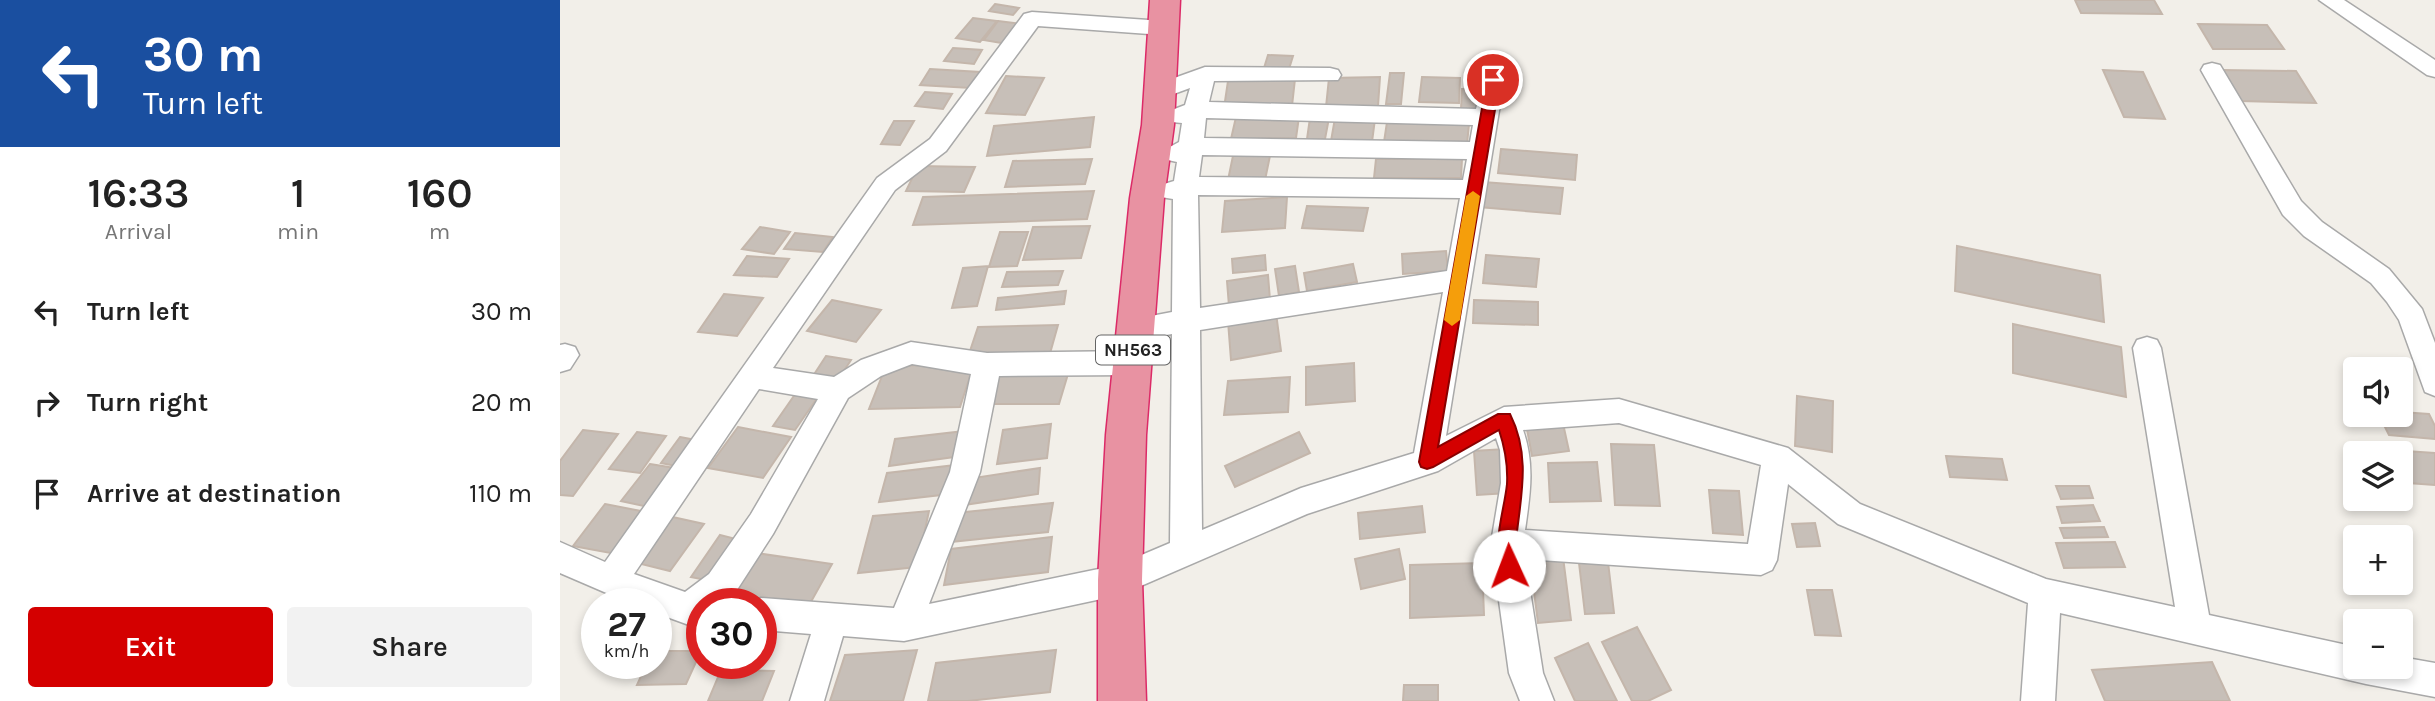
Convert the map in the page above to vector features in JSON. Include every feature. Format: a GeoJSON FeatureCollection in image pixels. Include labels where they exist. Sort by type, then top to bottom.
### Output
{"type":"FeatureCollection","features":[{"type":"Feature","properties":{"kind":"highway","name":"NH563"},"geometry":{"type":"LineString","coordinates":[[1122,701],[1120,580],[1133,346],[1159,108],[1164,14]]}},
{"type":"Feature","properties":{"kind":"street"},"geometry":{"type":"LineString","coordinates":[[2330,0],[2435,70]]}},
{"type":"Feature","properties":{"kind":"street"},"geometry":{"type":"LineString","coordinates":[[611,581],[886,184],[938,145],[1032,19],[1164,14]]}},
{"type":"Feature","properties":{"kind":"street"},"geometry":{"type":"LineString","coordinates":[[2212,70],[2292,208],[2313,229],[2380,276],[2397,295],[2412,317],[2435,384]]}},
{"type":"Feature","properties":{"kind":"street"},"geometry":{"type":"LineString","coordinates":[[1159,108],[1205,74],[1330,75]]}},
{"type":"Feature","properties":{"kind":"street"},"geometry":{"type":"LineString","coordinates":[[1186,553],[1186,186],[1195,110],[1205,74]]}},
{"type":"Feature","properties":{"kind":"street"},"geometry":{"type":"LineString","coordinates":[[1427,462],[1493,80]]}},
{"type":"Feature","properties":{"kind":"street"},"geometry":{"type":"LineString","coordinates":[[1159,108],[1487,117]]}},
{"type":"Feature","properties":{"kind":"street"},"geometry":{"type":"LineString","coordinates":[[1150,183],[1191,146],[1480,151]]}},
{"type":"Feature","properties":{"kind":"street"},"geometry":{"type":"LineString","coordinates":[[1150,183],[1186,186],[1474,189]]}},
{"type":"Feature","properties":{"kind":"street"},"geometry":{"type":"LineString","coordinates":[[718,588],[762,524],[838,390],[871,368],[911,353],[987,365],[1133,346],[1187,319],[1459,279]]}},
{"type":"Feature","properties":{"kind":"street"},"geometry":{"type":"LineString","coordinates":[[2147,348],[2195,628]]}},
{"type":"Feature","properties":{"kind":"street"},"geometry":{"type":"LineString","coordinates":[[904,625],[965,472],[987,365]]}},
{"type":"Feature","properties":{"kind":"street"},"geometry":{"type":"LineString","coordinates":[[752,376],[838,390]]}},
{"type":"Feature","properties":{"kind":"street"},"geometry":{"type":"LineString","coordinates":[[777,615],[904,625],[1120,580],[1301,502],[1427,462],[1504,419],[1619,411],[1777,457],[1849,514],[2045,594],[2343,661]]}},
{"type":"Feature","properties":{"kind":"street"},"geometry":{"type":"LineString","coordinates":[[1504,419],[1514,450],[1516,483],[1507,543],[1526,673],[1537,701]]}},
{"type":"Feature","properties":{"kind":"street"},"geometry":{"type":"LineString","coordinates":[[1507,543],[1761,560],[1777,457]]}},
{"type":"Feature","properties":{"kind":"street"},"geometry":{"type":"LineString","coordinates":[[560,557],[611,581],[686,607]]}},
{"type":"Feature","properties":{"kind":"street"},"geometry":{"type":"LineString","coordinates":[[2038,701],[2045,594]]}},
{"type":"Feature","properties":{"kind":"street"},"geometry":{"type":"LineString","coordinates":[[807,701],[832,618]]}},
{"type":"Feature","properties":{"kind":"street"},"geometry":{"type":"LineString","coordinates":[[2402,679],[2423,686]]}},
{"type":"Feature","properties":{"kind":"building"},"geometry":{"type":"Polygon","coordinates":[[[2075,0],[2154,0],[2162,14],[2081,13],[2075,0]]]}},
{"type":"Feature","properties":{"kind":"building"},"geometry":{"type":"Polygon","coordinates":[[[995,4],[1019,8],[1013,15],[989,11],[995,4]]]}},
{"type":"Feature","properties":{"kind":"building"},"geometry":{"type":"Polygon","coordinates":[[[973,18],[997,21],[980,42],[956,38],[973,18]]]}},
{"type":"Feature","properties":{"kind":"building"},"geometry":{"type":"Polygon","coordinates":[[[998,21],[1021,24],[1007,44],[984,40],[998,21]]]}},
{"type":"Feature","properties":{"kind":"building"},"geometry":{"type":"Polygon","coordinates":[[[2198,24],[2267,25],[2284,49],[2213,49],[2198,24]]]}},
{"type":"Feature","properties":{"kind":"building"},"geometry":{"type":"Polygon","coordinates":[[[953,48],[982,50],[974,64],[944,61],[953,48]]]}},
{"type":"Feature","properties":{"kind":"building"},"geometry":{"type":"Polygon","coordinates":[[[1268,55],[1293,56],[1289,69],[1264,68],[1268,55]]]}},
{"type":"Feature","properties":{"kind":"building"},"geometry":{"type":"Polygon","coordinates":[[[930,69],[980,72],[971,88],[920,85],[930,69]]]}},
{"type":"Feature","properties":{"kind":"building"},"geometry":{"type":"Polygon","coordinates":[[[2103,70],[2143,72],[2165,119],[2124,117],[2103,70]]]}},
{"type":"Feature","properties":{"kind":"building"},"geometry":{"type":"Polygon","coordinates":[[[2222,70],[2296,71],[2316,103],[2240,101],[2222,70]]]}},
{"type":"Feature","properties":{"kind":"building"},"geometry":{"type":"Polygon","coordinates":[[[1390,73],[1404,73],[1401,104],[1386,104],[1390,73]]]}},
{"type":"Feature","properties":{"kind":"building"},"geometry":{"type":"Polygon","coordinates":[[[1006,76],[1044,78],[1025,115],[986,113],[1006,76]]]}},
{"type":"Feature","properties":{"kind":"building"},"geometry":{"type":"Polygon","coordinates":[[[1380,77],[1378,106],[1326,107],[1329,78],[1380,77]]]}},
{"type":"Feature","properties":{"kind":"building"},"geometry":{"type":"Polygon","coordinates":[[[1422,77],[1460,78],[1459,103],[1419,102],[1422,77]]]}},
{"type":"Feature","properties":{"kind":"building"},"geometry":{"type":"Polygon","coordinates":[[[1295,79],[1292,106],[1224,108],[1228,81],[1295,79]]]}},
{"type":"Feature","properties":{"kind":"building"},"geometry":{"type":"Polygon","coordinates":[[[1462,89],[1479,90],[1478,110],[1461,109],[1462,89]]]}},
{"type":"Feature","properties":{"kind":"building"},"geometry":{"type":"Polygon","coordinates":[[[925,92],[952,94],[943,109],[915,106],[925,92]]]}},
{"type":"Feature","properties":{"kind":"building"},"geometry":{"type":"Polygon","coordinates":[[[1094,117],[1090,147],[987,156],[994,126],[1094,117]]]}},
{"type":"Feature","properties":{"kind":"building"},"geometry":{"type":"Polygon","coordinates":[[[1236,117],[1299,117],[1296,138],[1231,139],[1236,117]]]}},
{"type":"Feature","properties":{"kind":"building"},"geometry":{"type":"Polygon","coordinates":[[[1310,118],[1329,118],[1325,139],[1307,139],[1310,118]]]}},
{"type":"Feature","properties":{"kind":"building"},"geometry":{"type":"Polygon","coordinates":[[[1335,118],[1375,119],[1372,142],[1331,141],[1335,118]]]}},
{"type":"Feature","properties":{"kind":"building"},"geometry":{"type":"Polygon","coordinates":[[[894,121],[914,121],[900,145],[881,144],[894,121]]]}},
{"type":"Feature","properties":{"kind":"building"},"geometry":{"type":"Polygon","coordinates":[[[1387,122],[1469,124],[1467,144],[1384,142],[1387,122]]]}},
{"type":"Feature","properties":{"kind":"building"},"geometry":{"type":"Polygon","coordinates":[[[1501,149],[1577,155],[1575,180],[1498,173],[1501,149]]]}},
{"type":"Feature","properties":{"kind":"building"},"geometry":{"type":"Polygon","coordinates":[[[1234,151],[1271,151],[1265,180],[1228,180],[1234,151]]]}},
{"type":"Feature","properties":{"kind":"building"},"geometry":{"type":"Polygon","coordinates":[[[1092,159],[1085,184],[1005,187],[1013,161],[1092,159]]]}},
{"type":"Feature","properties":{"kind":"building"},"geometry":{"type":"Polygon","coordinates":[[[1376,159],[1462,159],[1461,178],[1374,178],[1376,159]]]}},
{"type":"Feature","properties":{"kind":"building"},"geometry":{"type":"Polygon","coordinates":[[[918,166],[975,167],[964,192],[906,191],[918,166]]]}},
{"type":"Feature","properties":{"kind":"building"},"geometry":{"type":"Polygon","coordinates":[[[1483,182],[1563,188],[1560,214],[1479,207],[1483,182]]]}},
{"type":"Feature","properties":{"kind":"building"},"geometry":{"type":"Polygon","coordinates":[[[1094,191],[1087,219],[913,225],[923,197],[1094,191]]]}},
{"type":"Feature","properties":{"kind":"building"},"geometry":{"type":"Polygon","coordinates":[[[1287,197],[1285,228],[1222,232],[1225,201],[1287,197]]]}},
{"type":"Feature","properties":{"kind":"building"},"geometry":{"type":"Polygon","coordinates":[[[1307,206],[1368,208],[1363,231],[1302,228],[1307,206]]]}},
{"type":"Feature","properties":{"kind":"building"},"geometry":{"type":"Polygon","coordinates":[[[1090,226],[1081,258],[1023,260],[1033,227],[1090,226]]]}},
{"type":"Feature","properties":{"kind":"building"},"geometry":{"type":"Polygon","coordinates":[[[760,227],[790,232],[774,254],[742,249],[760,227]]]}},
{"type":"Feature","properties":{"kind":"building"},"geometry":{"type":"Polygon","coordinates":[[[1000,232],[1028,232],[1017,266],[989,267],[1000,232]]]}},
{"type":"Feature","properties":{"kind":"building"},"geometry":{"type":"Polygon","coordinates":[[[795,233],[833,237],[823,252],[784,249],[795,233]]]}},
{"type":"Feature","properties":{"kind":"building"},"geometry":{"type":"Polygon","coordinates":[[[1957,246],[2100,275],[2104,322],[1955,291],[1957,246]]]}},
{"type":"Feature","properties":{"kind":"building"},"geometry":{"type":"Polygon","coordinates":[[[1446,251],[1448,271],[1403,274],[1402,254],[1446,251]]]}},
{"type":"Feature","properties":{"kind":"building"},"geometry":{"type":"Polygon","coordinates":[[[1265,255],[1266,270],[1233,273],[1232,259],[1265,255]]]}},
{"type":"Feature","properties":{"kind":"building"},"geometry":{"type":"Polygon","coordinates":[[[1486,255],[1539,259],[1536,287],[1483,283],[1486,255]]]}},
{"type":"Feature","properties":{"kind":"building"},"geometry":{"type":"Polygon","coordinates":[[[747,256],[789,259],[777,277],[734,275],[747,256]]]}},
{"type":"Feature","properties":{"kind":"building"},"geometry":{"type":"Polygon","coordinates":[[[1353,264],[1357,282],[1307,291],[1304,273],[1353,264]]]}},
{"type":"Feature","properties":{"kind":"building"},"geometry":{"type":"Polygon","coordinates":[[[988,266],[977,306],[952,308],[963,268],[988,266]]]}},
{"type":"Feature","properties":{"kind":"building"},"geometry":{"type":"Polygon","coordinates":[[[1295,266],[1299,292],[1279,296],[1275,269],[1295,266]]]}},
{"type":"Feature","properties":{"kind":"building"},"geometry":{"type":"Polygon","coordinates":[[[1063,271],[1058,285],[1002,287],[1007,272],[1063,271]]]}},
{"type":"Feature","properties":{"kind":"building"},"geometry":{"type":"Polygon","coordinates":[[[1268,275],[1270,300],[1229,306],[1227,281],[1268,275]]]}},
{"type":"Feature","properties":{"kind":"building"},"geometry":{"type":"Polygon","coordinates":[[[1066,291],[1064,304],[996,310],[998,298],[1066,291]]]}},
{"type":"Feature","properties":{"kind":"building"},"geometry":{"type":"Polygon","coordinates":[[[724,294],[763,298],[737,336],[698,332],[724,294]]]}},
{"type":"Feature","properties":{"kind":"building"},"geometry":{"type":"Polygon","coordinates":[[[832,300],[881,310],[856,342],[807,331],[832,300]]]}},
{"type":"Feature","properties":{"kind":"building"},"geometry":{"type":"Polygon","coordinates":[[[1474,300],[1538,302],[1538,325],[1473,323],[1474,300]]]}},
{"type":"Feature","properties":{"kind":"building"},"geometry":{"type":"Polygon","coordinates":[[[1276,313],[1281,351],[1231,360],[1228,321],[1276,313]]]}},
{"type":"Feature","properties":{"kind":"building"},"geometry":{"type":"Polygon","coordinates":[[[2013,324],[2121,347],[2126,397],[2013,373],[2013,324]]]}},
{"type":"Feature","properties":{"kind":"building"},"geometry":{"type":"Polygon","coordinates":[[[1058,325],[1049,357],[967,360],[978,327],[1058,325]]]}},
{"type":"Feature","properties":{"kind":"building"},"geometry":{"type":"Polygon","coordinates":[[[826,356],[851,360],[838,380],[813,376],[826,356]]]}},
{"type":"Feature","properties":{"kind":"building"},"geometry":{"type":"Polygon","coordinates":[[[1354,363],[1355,401],[1306,405],[1306,367],[1354,363]]]}},
{"type":"Feature","properties":{"kind":"building"},"geometry":{"type":"Polygon","coordinates":[[[974,364],[960,407],[869,409],[886,366],[974,364]]]}},
{"type":"Feature","properties":{"kind":"building"},"geometry":{"type":"Polygon","coordinates":[[[992,374],[1068,374],[1059,404],[982,404],[992,374]]]}},
{"type":"Feature","properties":{"kind":"building"},"geometry":{"type":"Polygon","coordinates":[[[1290,377],[1288,412],[1224,415],[1228,381],[1290,377]]]}},
{"type":"Feature","properties":{"kind":"building"},"geometry":{"type":"Polygon","coordinates":[[[798,390],[820,394],[795,430],[773,426],[798,390]]]}},
{"type":"Feature","properties":{"kind":"building"},"geometry":{"type":"Polygon","coordinates":[[[1797,396],[1833,401],[1832,452],[1795,446],[1797,396]]]}},
{"type":"Feature","properties":{"kind":"building"},"geometry":{"type":"Polygon","coordinates":[[[2413,413],[2429,414],[2435,426],[2435,439],[2389,435],[2385,427],[2413,427],[2413,413]]]}},
{"type":"Feature","properties":{"kind":"building"},"geometry":{"type":"Polygon","coordinates":[[[1562,419],[1569,451],[1532,456],[1526,424],[1562,419]]]}},
{"type":"Feature","properties":{"kind":"building"},"geometry":{"type":"Polygon","coordinates":[[[1051,424],[1047,458],[997,464],[1003,430],[1051,424]]]}},
{"type":"Feature","properties":{"kind":"building"},"geometry":{"type":"Polygon","coordinates":[[[738,427],[791,437],[763,478],[708,468],[738,427]]]}},
{"type":"Feature","properties":{"kind":"building"},"geometry":{"type":"Polygon","coordinates":[[[583,430],[618,434],[573,496],[560,495],[560,461],[583,430]]]}},
{"type":"Feature","properties":{"kind":"building"},"geometry":{"type":"Polygon","coordinates":[[[965,431],[961,456],[889,466],[895,439],[965,431]]]}},
{"type":"Feature","properties":{"kind":"building"},"geometry":{"type":"Polygon","coordinates":[[[637,432],[666,436],[640,473],[609,469],[637,432]]]}},
{"type":"Feature","properties":{"kind":"building"},"geometry":{"type":"Polygon","coordinates":[[[1299,432],[1310,453],[1235,487],[1225,466],[1299,432]]]}},
{"type":"Feature","properties":{"kind":"building"},"geometry":{"type":"Polygon","coordinates":[[[680,437],[701,441],[681,467],[661,463],[680,437]]]}},
{"type":"Feature","properties":{"kind":"building"},"geometry":{"type":"Polygon","coordinates":[[[1611,444],[1654,445],[1660,506],[1615,505],[1611,444]]]}},
{"type":"Feature","properties":{"kind":"building"},"geometry":{"type":"Polygon","coordinates":[[[1505,449],[1508,493],[1477,495],[1474,451],[1505,449]]]}},
{"type":"Feature","properties":{"kind":"building"},"geometry":{"type":"Polygon","coordinates":[[[2413,452],[2435,453],[2435,485],[2413,483],[2413,452]]]}},
{"type":"Feature","properties":{"kind":"building"},"geometry":{"type":"Polygon","coordinates":[[[1946,456],[2002,459],[2007,480],[1950,477],[1946,456]]]}},
{"type":"Feature","properties":{"kind":"building"},"geometry":{"type":"Polygon","coordinates":[[[1597,462],[1601,501],[1550,502],[1548,463],[1597,462]]]}},
{"type":"Feature","properties":{"kind":"building"},"geometry":{"type":"Polygon","coordinates":[[[650,464],[681,469],[653,508],[621,501],[650,464]]]}},
{"type":"Feature","properties":{"kind":"building"},"geometry":{"type":"Polygon","coordinates":[[[956,465],[950,494],[879,502],[887,473],[956,465]]]}},
{"type":"Feature","properties":{"kind":"building"},"geometry":{"type":"Polygon","coordinates":[[[1040,468],[1038,494],[964,505],[967,479],[1040,468]]]}},
{"type":"Feature","properties":{"kind":"building"},"geometry":{"type":"Polygon","coordinates":[[[2056,486],[2089,486],[2093,498],[2061,499],[2056,486]]]}},
{"type":"Feature","properties":{"kind":"building"},"geometry":{"type":"Polygon","coordinates":[[[1709,490],[1739,491],[1743,535],[1713,533],[1709,490]]]}},
{"type":"Feature","properties":{"kind":"building"},"geometry":{"type":"Polygon","coordinates":[[[1053,503],[1048,532],[950,542],[956,513],[1053,503]]]}},
{"type":"Feature","properties":{"kind":"building"},"geometry":{"type":"Polygon","coordinates":[[[605,504],[646,512],[616,554],[573,546],[605,504]]]}},
{"type":"Feature","properties":{"kind":"building"},"geometry":{"type":"Polygon","coordinates":[[[2093,505],[2100,521],[2062,523],[2057,507],[2093,505]]]}},
{"type":"Feature","properties":{"kind":"building"},"geometry":{"type":"Polygon","coordinates":[[[1422,506],[1425,532],[1360,539],[1358,513],[1422,506]]]}},
{"type":"Feature","properties":{"kind":"building"},"geometry":{"type":"Polygon","coordinates":[[[929,511],[917,567],[858,573],[873,516],[929,511]]]}},
{"type":"Feature","properties":{"kind":"building"},"geometry":{"type":"Polygon","coordinates":[[[668,516],[704,524],[670,571],[633,562],[668,516]]]}},
{"type":"Feature","properties":{"kind":"building"},"geometry":{"type":"Polygon","coordinates":[[[1815,523],[1820,546],[1797,547],[1792,524],[1815,523]]]}},
{"type":"Feature","properties":{"kind":"building"},"geometry":{"type":"Polygon","coordinates":[[[2104,527],[2108,537],[2064,538],[2060,528],[2104,527]]]}},
{"type":"Feature","properties":{"kind":"building"},"geometry":{"type":"Polygon","coordinates":[[[720,535],[744,541],[716,582],[691,577],[720,535]]]}},
{"type":"Feature","properties":{"kind":"building"},"geometry":{"type":"Polygon","coordinates":[[[1052,537],[1048,572],[944,585],[951,549],[1052,537]]]}},
{"type":"Feature","properties":{"kind":"building"},"geometry":{"type":"Polygon","coordinates":[[[2115,542],[2125,567],[2064,568],[2056,543],[2115,542]]]}},
{"type":"Feature","properties":{"kind":"building"},"geometry":{"type":"Polygon","coordinates":[[[1399,549],[1405,579],[1361,589],[1355,559],[1399,549]]]}},
{"type":"Feature","properties":{"kind":"building"},"geometry":{"type":"Polygon","coordinates":[[[749,552],[832,564],[807,609],[777,605],[777,588],[727,588],[749,552]]]}},
{"type":"Feature","properties":{"kind":"building"},"geometry":{"type":"Polygon","coordinates":[[[1563,557],[1571,620],[1538,623],[1530,560],[1563,557]]]}},
{"type":"Feature","properties":{"kind":"building"},"geometry":{"type":"Polygon","coordinates":[[[1608,562],[1614,613],[1585,614],[1579,563],[1608,562]]]}},
{"type":"Feature","properties":{"kind":"building"},"geometry":{"type":"Polygon","coordinates":[[[1482,563],[1484,615],[1410,618],[1410,565],[1482,563]]]}},
{"type":"Feature","properties":{"kind":"building"},"geometry":{"type":"Polygon","coordinates":[[[1807,590],[1832,590],[1841,636],[1815,635],[1807,590]]]}},
{"type":"Feature","properties":{"kind":"building"},"geometry":{"type":"Polygon","coordinates":[[[1637,627],[1671,690],[1648,701],[1632,701],[1602,642],[1637,627]]]}},
{"type":"Feature","properties":{"kind":"building"},"geometry":{"type":"Polygon","coordinates":[[[1588,643],[1617,701],[1575,701],[1555,658],[1588,643]]]}},
{"type":"Feature","properties":{"kind":"building"},"geometry":{"type":"Polygon","coordinates":[[[917,650],[903,701],[830,701],[845,655],[917,650]]]}},
{"type":"Feature","properties":{"kind":"building"},"geometry":{"type":"Polygon","coordinates":[[[1056,650],[1050,692],[968,701],[928,701],[936,663],[1056,650]]]}},
{"type":"Feature","properties":{"kind":"building"},"geometry":{"type":"Polygon","coordinates":[[[672,651],[686,651],[686,679],[688,679],[686,684],[637,685],[640,679],[672,679],[672,651]]]}},
{"type":"Feature","properties":{"kind":"building"},"geometry":{"type":"Polygon","coordinates":[[[2212,662],[2230,701],[2105,701],[2092,670],[2212,662]]]}},
{"type":"Feature","properties":{"kind":"building"},"geometry":{"type":"Polygon","coordinates":[[[717,679],[771,679],[762,701],[708,701],[717,679]]]}},
{"type":"Feature","properties":{"kind":"building"},"geometry":{"type":"Polygon","coordinates":[[[1404,685],[1438,685],[1438,701],[1403,701],[1404,685]]]}},
{"type":"Feature","properties":{"kind":"slow traffic"},"geometry":{"type":"LineString","coordinates":[[1452,320],[1473,196]]}},
{"type":"Feature","properties":{"kind":"route"},"geometry":{"type":"LineString","coordinates":[[1493,80],[1427,462],[1504,419],[1514,450],[1516,483],[1507,543],[1509,566]]}}]}
